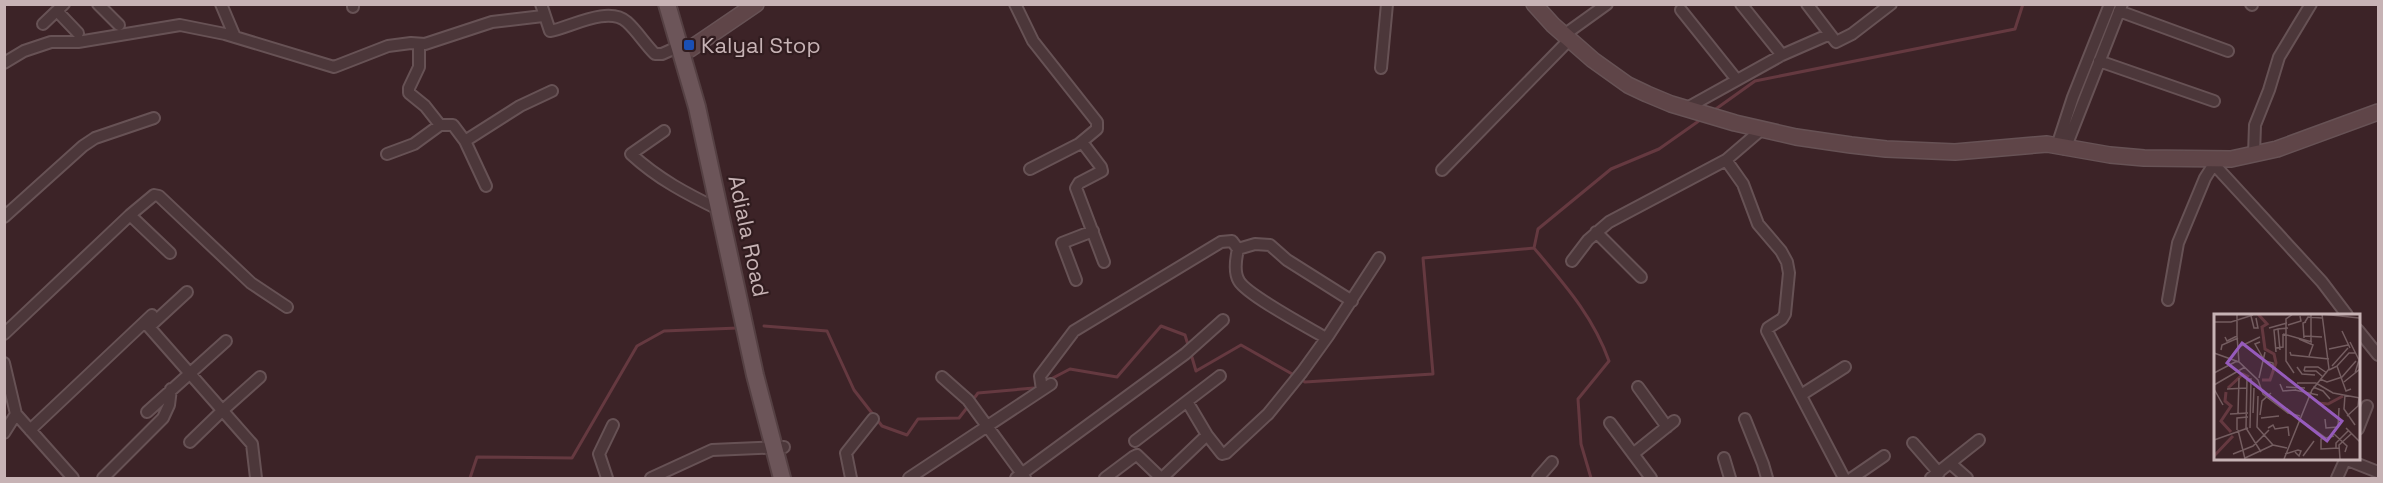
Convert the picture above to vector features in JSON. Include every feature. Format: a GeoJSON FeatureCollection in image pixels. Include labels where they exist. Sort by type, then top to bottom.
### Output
{"type":"FeatureCollection","features":[{"type":"Feature","properties":{"kind":"main road","name":"Adiala Road"},"geometry":{"type":"LineString","coordinates":[[667,4],[684,49],[724,183],[779,447],[782,478]]}},
{"type":"Feature","properties":{"kind":"main road","name":"Adiala Road"},"geometry":{"type":"LineString","coordinates":[[677,4],[684,49],[755,375],[791,478]]}},
{"type":"Feature","properties":{"kind":"main road"},"geometry":{"type":"LineString","coordinates":[[684,49],[756,4]]}},
{"type":"Feature","properties":{"kind":"main road"},"geometry":{"type":"LineString","coordinates":[[1534,4],[1566,37],[1628,85],[1688,110],[1761,130],[1815,140],[1886,149],[1955,152],[2047,144],[2061,148],[2144,159],[2212,162],[2277,149],[2379,112]]}},
{"type":"Feature","properties":{"kind":"street"},"geometry":{"type":"LineString","coordinates":[[98,4],[119,25]]}},
{"type":"Feature","properties":{"kind":"street"},"geometry":{"type":"LineString","coordinates":[[221,4],[235,37]]}},
{"type":"Feature","properties":{"kind":"street"},"geometry":{"type":"LineString","coordinates":[[1015,4],[1033,41],[1097,122],[1097,129],[1082,142],[1029,169]]}},
{"type":"Feature","properties":{"kind":"street"},"geometry":{"type":"LineString","coordinates":[[1382,68],[1387,4]]}},
{"type":"Feature","properties":{"kind":"street"},"geometry":{"type":"LineString","coordinates":[[1442,170],[1566,37],[1607,4]]}},
{"type":"Feature","properties":{"kind":"street"},"geometry":{"type":"LineString","coordinates":[[1741,4],[1782,55]]}},
{"type":"Feature","properties":{"kind":"street"},"geometry":{"type":"LineString","coordinates":[[1807,4],[1836,42],[1840,42],[1891,4]]}},
{"type":"Feature","properties":{"kind":"street"},"geometry":{"type":"LineString","coordinates":[[2254,154],[2255,125],[2279,57],[2311,4]]}},
{"type":"Feature","properties":{"kind":"street"},"geometry":{"type":"LineString","coordinates":[[43,24],[61,6],[78,33]]}},
{"type":"Feature","properties":{"kind":"street"},"geometry":{"type":"LineString","coordinates":[[2117,7],[2228,51]]}},
{"type":"Feature","properties":{"kind":"street"},"geometry":{"type":"LineString","coordinates":[[2061,148],[2099,61],[2117,7]]}},
{"type":"Feature","properties":{"kind":"street"},"geometry":{"type":"LineString","coordinates":[[2061,148],[2073,97],[2117,7]]}},
{"type":"Feature","properties":{"kind":"street"},"geometry":{"type":"LineString","coordinates":[[6,58],[45,43],[78,42],[180,25],[235,37],[334,67],[388,46],[419,44],[542,10],[548,30],[552,31],[583,20],[619,18],[627,23],[655,54],[684,49]]}},
{"type":"Feature","properties":{"kind":"street"},"geometry":{"type":"LineString","coordinates":[[1681,10],[1737,80]]}},
{"type":"Feature","properties":{"kind":"street"},"geometry":{"type":"LineString","coordinates":[[1688,110],[1782,55],[1830,34]]}},
{"type":"Feature","properties":{"kind":"street"},"geometry":{"type":"LineString","coordinates":[[419,44],[419,67],[408,88],[409,93],[425,105],[440,125]]}},
{"type":"Feature","properties":{"kind":"street"},"geometry":{"type":"LineString","coordinates":[[2099,61],[2214,101]]}},
{"type":"Feature","properties":{"kind":"street"},"geometry":{"type":"LineString","coordinates":[[465,141],[520,106],[552,91]]}},
{"type":"Feature","properties":{"kind":"street"},"geometry":{"type":"LineString","coordinates":[[4,217],[82,146],[95,138],[154,118]]}},
{"type":"Feature","properties":{"kind":"street"},"geometry":{"type":"LineString","coordinates":[[387,154],[414,144],[440,125],[453,125],[465,141],[486,186]]}},
{"type":"Feature","properties":{"kind":"street"},"geometry":{"type":"LineString","coordinates":[[1572,261],[1596,232],[1625,212],[1666,194],[1726,160],[1761,130]]}},
{"type":"Feature","properties":{"kind":"street"},"geometry":{"type":"LineString","coordinates":[[664,131],[631,154],[648,171],[670,186],[720,210]]}},
{"type":"Feature","properties":{"kind":"street"},"geometry":{"type":"LineString","coordinates":[[1082,142],[1102,171],[1076,186],[1104,262]]}},
{"type":"Feature","properties":{"kind":"street"},"geometry":{"type":"LineString","coordinates":[[1726,160],[1743,184],[1758,224],[1787,262],[1789,273],[1785,314],[1767,331],[1844,478]]}},
{"type":"Feature","properties":{"kind":"street"},"geometry":{"type":"LineString","coordinates":[[2168,300],[2178,243],[2212,162],[2322,282],[2346,314]]}},
{"type":"Feature","properties":{"kind":"street"},"geometry":{"type":"LineString","coordinates":[[4,334],[148,198],[154,195],[159,196],[251,283],[286,307]]}},
{"type":"Feature","properties":{"kind":"street"},"geometry":{"type":"LineString","coordinates":[[130,215],[170,253]]}},
{"type":"Feature","properties":{"kind":"street"},"geometry":{"type":"LineString","coordinates":[[1076,280],[1062,243],[1093,231]]}},
{"type":"Feature","properties":{"kind":"street"},"geometry":{"type":"LineString","coordinates":[[1596,232],[1641,277]]}},
{"type":"Feature","properties":{"kind":"street"},"geometry":{"type":"LineString","coordinates":[[909,478],[1047,387],[1040,376],[1074,331],[1221,242],[1232,241],[1238,249],[1239,283],[1326,338]]}},
{"type":"Feature","properties":{"kind":"street"},"geometry":{"type":"LineString","coordinates":[[1238,249],[1255,244],[1270,245],[1287,260],[1352,301]]}},
{"type":"Feature","properties":{"kind":"street"},"geometry":{"type":"LineString","coordinates":[[1188,403],[1207,435],[1222,454],[1233,449],[1268,414],[1326,338],[1379,258]]}},
{"type":"Feature","properties":{"kind":"street"},"geometry":{"type":"LineString","coordinates":[[136,330],[149,327],[187,292]]}},
{"type":"Feature","properties":{"kind":"street"},"geometry":{"type":"LineString","coordinates":[[30,430],[162,306]]}},
{"type":"Feature","properties":{"kind":"street"},"geometry":{"type":"LineString","coordinates":[[942,377],[968,400],[988,425],[1021,477],[1185,354],[1223,320]]}},
{"type":"Feature","properties":{"kind":"street"},"geometry":{"type":"LineString","coordinates":[[149,327],[252,444],[256,478]]}},
{"type":"Feature","properties":{"kind":"street"},"geometry":{"type":"LineString","coordinates":[[2359,331],[2379,355]]}},
{"type":"Feature","properties":{"kind":"street"},"geometry":{"type":"LineString","coordinates":[[147,412],[226,341]]}},
{"type":"Feature","properties":{"kind":"street"},"geometry":{"type":"LineString","coordinates":[[4,363],[16,414],[73,478]]}},
{"type":"Feature","properties":{"kind":"street"},"geometry":{"type":"LineString","coordinates":[[1801,394],[1845,367]]}},
{"type":"Feature","properties":{"kind":"street"},"geometry":{"type":"LineString","coordinates":[[1136,441],[1220,376]]}},
{"type":"Feature","properties":{"kind":"street"},"geometry":{"type":"LineString","coordinates":[[190,442],[260,377]]}},
{"type":"Feature","properties":{"kind":"street"},"geometry":{"type":"LineString","coordinates":[[1633,454],[1670,424],[1638,387]]}},
{"type":"Feature","properties":{"kind":"street"},"geometry":{"type":"LineString","coordinates":[[103,478],[163,418],[169,405],[171,389]]}},
{"type":"Feature","properties":{"kind":"street"},"geometry":{"type":"LineString","coordinates":[[2359,426],[2367,406]]}},
{"type":"Feature","properties":{"kind":"street"},"geometry":{"type":"LineString","coordinates":[[4,434],[16,414]]}},
{"type":"Feature","properties":{"kind":"street"},"geometry":{"type":"LineString","coordinates":[[1745,418],[1767,478]]}},
{"type":"Feature","properties":{"kind":"street"},"geometry":{"type":"LineString","coordinates":[[851,478],[846,453],[873,419]]}},
{"type":"Feature","properties":{"kind":"street"},"geometry":{"type":"LineString","coordinates":[[1610,423],[1651,478]]}},
{"type":"Feature","properties":{"kind":"street"},"geometry":{"type":"LineString","coordinates":[[607,478],[599,454],[613,425]]}},
{"type":"Feature","properties":{"kind":"street"},"geometry":{"type":"LineString","coordinates":[[1105,478],[1137,455],[1161,478],[1207,435]]}},
{"type":"Feature","properties":{"kind":"street"},"geometry":{"type":"LineString","coordinates":[[1913,443],[1935,476],[1979,440]]}},
{"type":"Feature","properties":{"kind":"street"},"geometry":{"type":"LineString","coordinates":[[651,478],[712,450],[779,447]]}},
{"type":"Feature","properties":{"kind":"street"},"geometry":{"type":"LineString","coordinates":[[1852,478],[1884,456]]}},
{"type":"Feature","properties":{"kind":"street"},"geometry":{"type":"LineString","coordinates":[[1724,458],[1730,478]]}},
{"type":"Feature","properties":{"kind":"street"},"geometry":{"type":"LineString","coordinates":[[2337,478],[2345,459]]}},
{"type":"Feature","properties":{"kind":"street"},"geometry":{"type":"LineString","coordinates":[[2347,459],[2379,472]]}},
{"type":"Feature","properties":{"kind":"street"},"geometry":{"type":"LineString","coordinates":[[1538,478],[1552,462]]}},
{"type":"Feature","properties":{"kind":"street"},"geometry":{"type":"LineString","coordinates":[[1950,464],[1967,478]]}},
{"type":"Feature","properties":{"kind":"waterway"},"geometry":{"type":"LineString","coordinates":[[1713,111],[1755,81],[2015,29],[2023,4]]}},
{"type":"Feature","properties":{"kind":"waterway"},"geometry":{"type":"LineString","coordinates":[[1591,478],[1581,444],[1578,399],[1609,361],[1586,315],[1534,248],[1538,229],[1611,169],[1659,149],[1703,118]]}},
{"type":"Feature","properties":{"kind":"waterway"},"geometry":{"type":"LineString","coordinates":[[1302,380],[1305,382],[1433,374],[1423,258],[1534,248]]}},
{"type":"Feature","properties":{"kind":"waterway"},"geometry":{"type":"LineString","coordinates":[[764,326],[827,331],[854,390],[882,426],[907,435],[918,419],[959,418],[966,409]]}},
{"type":"Feature","properties":{"kind":"waterway"},"geometry":{"type":"LineString","coordinates":[[1049,380],[1070,369],[1117,377],[1161,326],[1185,335],[1188,345]]}},
{"type":"Feature","properties":{"kind":"waterway"},"geometry":{"type":"LineString","coordinates":[[470,478],[477,457],[572,458],[637,346],[664,331],[738,328]]}},
{"type":"Feature","properties":{"kind":"waterway"},"geometry":{"type":"LineString","coordinates":[[1191,354],[1196,371],[1241,345],[1294,375]]}},
{"type":"Feature","properties":{"kind":"waterway"},"geometry":{"type":"LineString","coordinates":[[975,397],[978,393],[1034,388]]}},
{"type":"Feature","properties":{"kind":"place","name":"Kalyal Stop"},"geometry":{"type":"Point","coordinates":[689,45]}}]}
